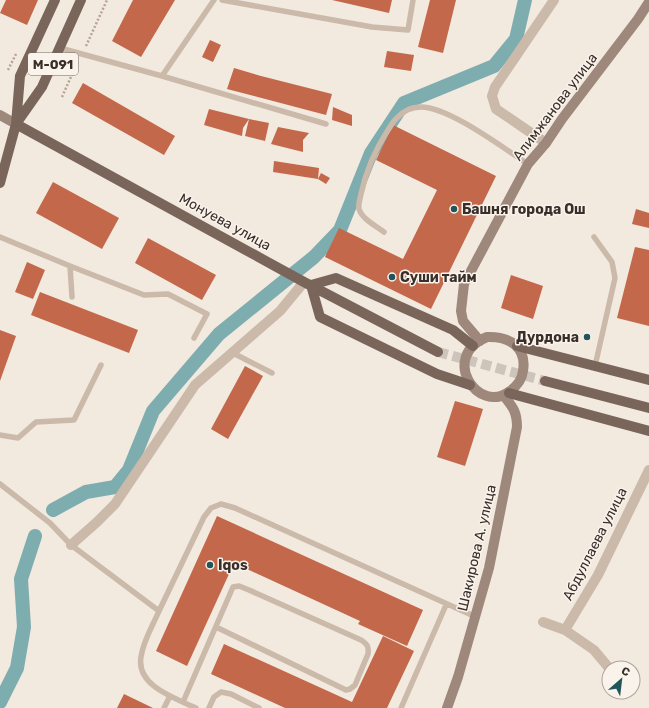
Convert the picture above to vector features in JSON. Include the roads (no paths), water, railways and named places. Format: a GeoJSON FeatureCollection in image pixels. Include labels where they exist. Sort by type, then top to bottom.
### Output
{"type":"FeatureCollection","features":[{"type":"Feature","properties":{"kind":"main road","name":"М-091"},"geometry":{"type":"LineString","coordinates":[[16,124],[20,76],[55,0]]}},
{"type":"Feature","properties":{"kind":"main road","name":"М-091"},"geometry":{"type":"LineString","coordinates":[[16,124],[42,87],[81,0]]}},
{"type":"Feature","properties":{"kind":"main road","name":"Алимжанова улица"},"geometry":{"type":"LineString","coordinates":[[476,343],[463,321],[461,311],[464,284],[528,164],[546,143],[562,119],[649,2]]}},
{"type":"Feature","properties":{"kind":"main road","name":"Монуева улица"},"geometry":{"type":"LineString","coordinates":[[0,116],[304,282],[438,352]]}},
{"type":"Feature","properties":{"kind":"main road"},"geometry":{"type":"LineString","coordinates":[[0,183],[16,124]]}},
{"type":"Feature","properties":{"kind":"main road"},"geometry":{"type":"LineString","coordinates":[[476,343],[453,330],[336,278],[304,282],[320,317],[437,374],[470,385],[484,395],[497,398],[515,388],[520,381],[524,364],[517,346]]}},
{"type":"Feature","properties":{"kind":"main road"},"geometry":{"type":"LineString","coordinates":[[470,385],[466,377],[464,365],[468,352],[476,343],[488,338],[496,337],[504,339],[517,346],[649,380]]}},
{"type":"Feature","properties":{"kind":"main road"},"geometry":{"type":"LineString","coordinates":[[545,381],[649,408]]}},
{"type":"Feature","properties":{"kind":"main road"},"geometry":{"type":"LineString","coordinates":[[506,394],[649,431]]}},
{"type":"Feature","properties":{"kind":"main road","name":"Шакирова А. улица"},"geometry":{"type":"LineString","coordinates":[[447,708],[476,617],[489,568],[518,427],[517,416],[506,394]]}},
{"type":"Feature","properties":{"kind":"street"},"geometry":{"type":"LineString","coordinates":[[546,143],[496,109],[492,96],[495,87],[554,0]]}},
{"type":"Feature","properties":{"kind":"street"},"geometry":{"type":"LineString","coordinates":[[71,545],[115,504],[195,385],[280,311],[304,282]]}},
{"type":"Feature","properties":{"kind":"street","name":"Абдуллаева улица"},"geometry":{"type":"LineString","coordinates":[[565,630],[598,575],[649,470]]}},
{"type":"Feature","properties":{"kind":"street"},"geometry":{"type":"LineString","coordinates":[[543,622],[565,630],[594,650],[602,660]]}},
{"type":"Feature","properties":{"kind":"lane"},"geometry":{"type":"LineString","coordinates":[[162,76],[214,0]]}},
{"type":"Feature","properties":{"kind":"lane"},"geometry":{"type":"LineString","coordinates":[[222,0],[372,27],[408,30],[413,0]]}},
{"type":"Feature","properties":{"kind":"lane"},"geometry":{"type":"LineString","coordinates":[[60,48],[326,124]]}},
{"type":"Feature","properties":{"kind":"lane"},"geometry":{"type":"LineString","coordinates":[[384,232],[361,214],[359,208],[363,184],[370,163],[380,143],[397,118],[407,110],[423,107],[443,112],[528,164]]}},
{"type":"Feature","properties":{"kind":"lane"},"geometry":{"type":"LineString","coordinates":[[0,237],[144,295],[168,294],[207,314],[194,338]]}},
{"type":"Feature","properties":{"kind":"lane"},"geometry":{"type":"LineString","coordinates":[[594,237],[612,262],[615,278],[594,366]]}},
{"type":"Feature","properties":{"kind":"lane"},"geometry":{"type":"LineString","coordinates":[[70,266],[72,297]]}},
{"type":"Feature","properties":{"kind":"lane"},"geometry":{"type":"LineString","coordinates":[[233,353],[272,373]]}},
{"type":"Feature","properties":{"kind":"lane"},"geometry":{"type":"LineString","coordinates":[[0,435],[18,438],[36,422],[74,420],[101,364]]}},
{"type":"Feature","properties":{"kind":"lane"},"geometry":{"type":"LineString","coordinates":[[0,484],[50,523],[71,545],[159,611]]}},
{"type":"Feature","properties":{"kind":"lane"},"geometry":{"type":"LineString","coordinates":[[196,708],[170,696],[150,683],[141,666],[141,657],[144,644],[204,517],[211,508],[221,504],[235,508],[446,605],[476,617]]}},
{"type":"Feature","properties":{"kind":"lane"},"geometry":{"type":"LineString","coordinates":[[183,702],[233,587],[239,586],[250,590],[361,640],[367,644],[369,649],[355,684],[350,689],[346,690],[216,627]]}},
{"type":"Feature","properties":{"kind":"lane"},"geometry":{"type":"LineString","coordinates":[[400,708],[446,605]]}},
{"type":"Feature","properties":{"kind":"lane"},"geometry":{"type":"LineString","coordinates":[[209,708],[214,697],[221,692],[231,694],[259,708]]}},
{"type":"Feature","properties":{"kind":"lane"},"geometry":{"type":"LineString","coordinates":[[164,708],[170,696]]}},
{"type":"Feature","properties":{"kind":"waterway"},"geometry":{"type":"LineString","coordinates":[[53,510],[86,492],[115,487],[129,470],[153,411],[219,334],[314,257],[340,230],[371,153],[404,103],[494,66],[516,39],[525,0]]}},
{"type":"Feature","properties":{"kind":"waterway"},"geometry":{"type":"LineString","coordinates":[[0,702],[17,668],[24,627],[21,579],[35,536]]}},
{"type":"Feature","properties":{"kind":"tunnel"},"geometry":{"type":"LineString","coordinates":[[438,352],[545,381]]}},
{"type":"Feature","properties":{"kind":"place","name":"Башня города Ош"},"geometry":{"type":"Point","coordinates":[454,209]}},
{"type":"Feature","properties":{"kind":"place","name":"Суши тайм"},"geometry":{"type":"Point","coordinates":[392,277]}},
{"type":"Feature","properties":{"kind":"place","name":"Дурдона"},"geometry":{"type":"Point","coordinates":[587,337]}},
{"type":"Feature","properties":{"kind":"place","name":"Iqos"},"geometry":{"type":"Point","coordinates":[210,565]}}]}
